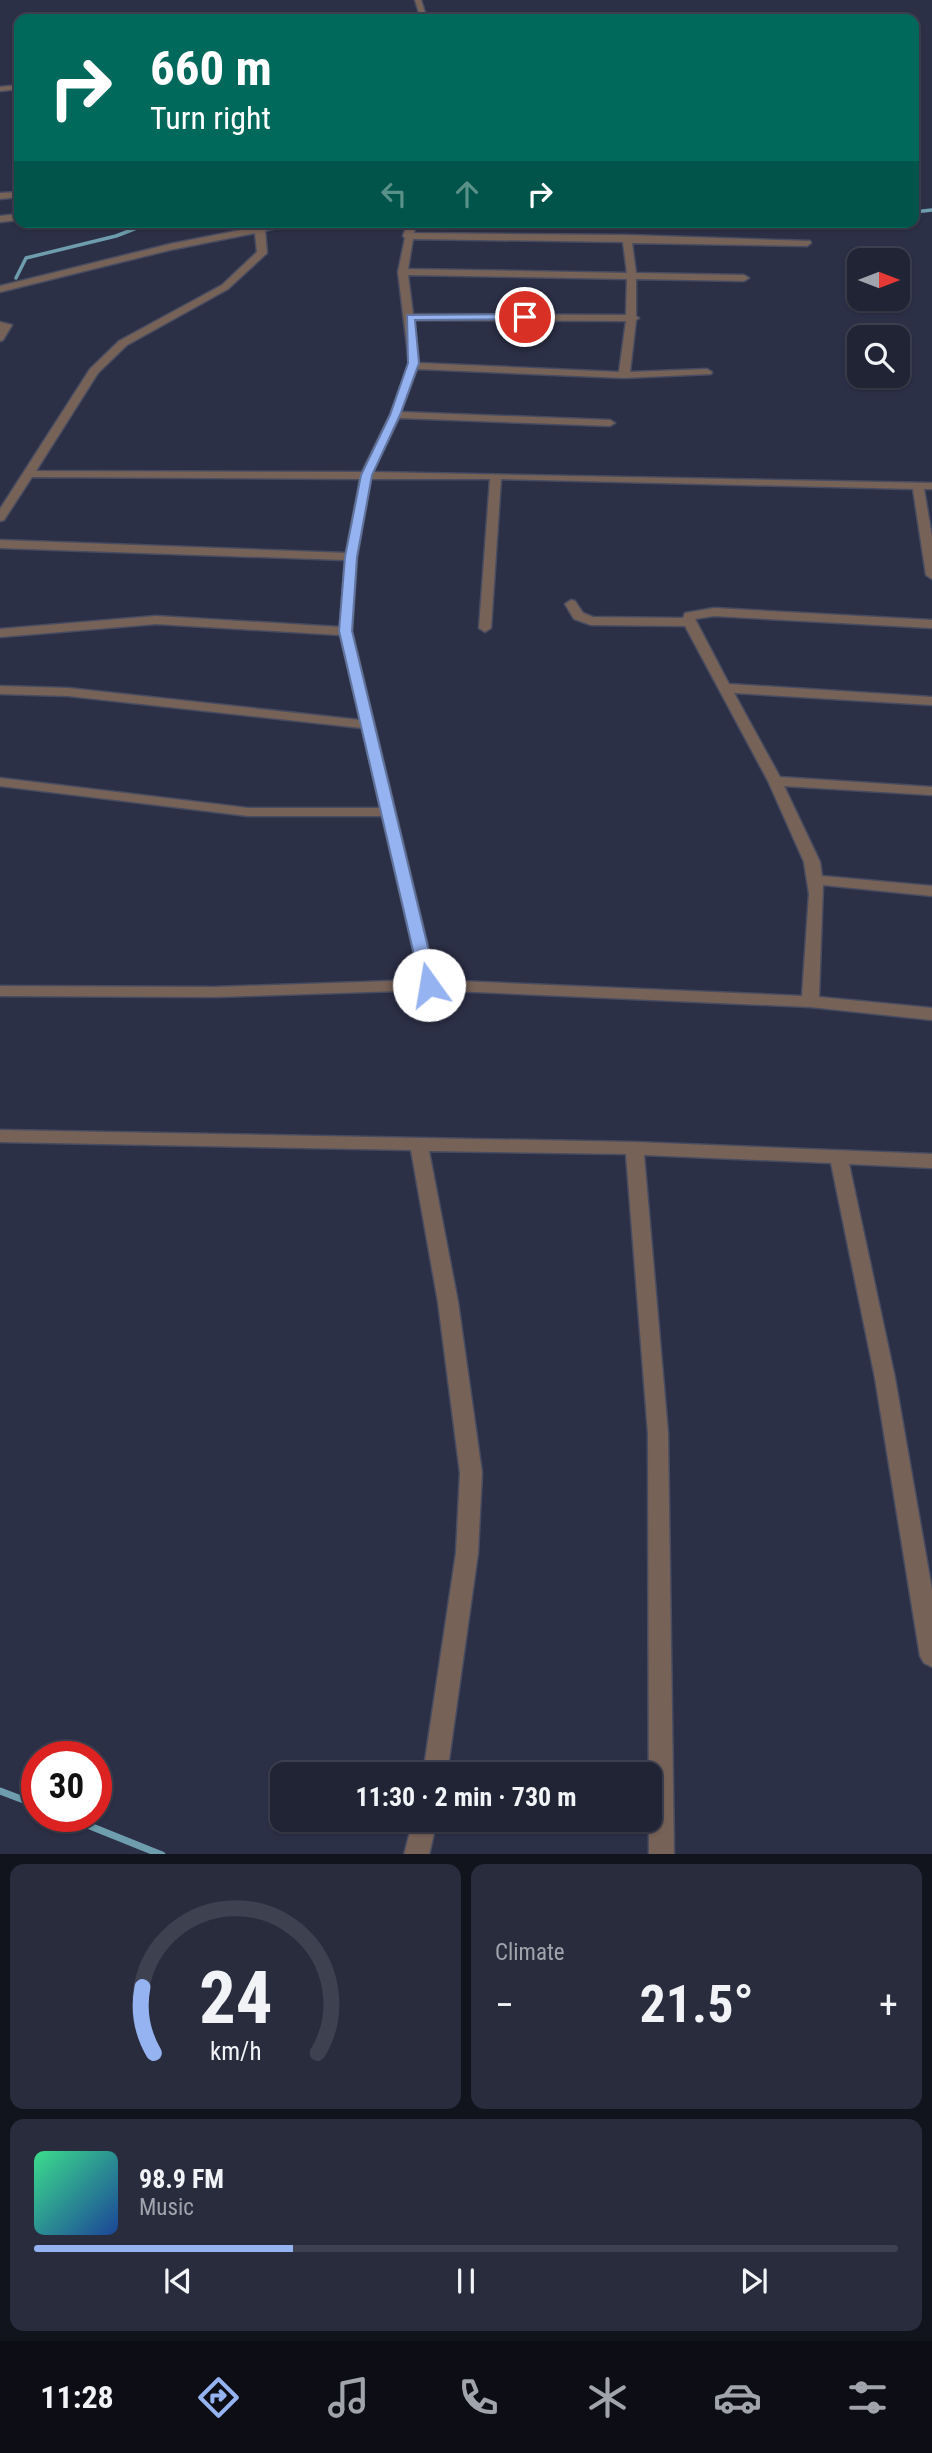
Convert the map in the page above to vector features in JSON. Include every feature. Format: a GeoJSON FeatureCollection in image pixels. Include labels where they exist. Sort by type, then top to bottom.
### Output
{"type":"FeatureCollection","features":[{"type":"Feature","properties":{"kind":"street"},"geometry":{"type":"LineString","coordinates":[[0,289],[258,228]]}},
{"type":"Feature","properties":{"kind":"street"},"geometry":{"type":"LineString","coordinates":[[0,518],[94,371],[109,353],[225,287],[262,253],[259,232],[261,228]]}},
{"type":"Feature","properties":{"kind":"street"},"geometry":{"type":"LineString","coordinates":[[410,228],[403,272],[410,317],[412,366],[395,415],[366,475],[351,557],[346,631],[429,985]]}},
{"type":"Feature","properties":{"kind":"street"},"geometry":{"type":"LineString","coordinates":[[407,236],[807,243]]}},
{"type":"Feature","properties":{"kind":"street"},"geometry":{"type":"LineString","coordinates":[[624,374],[634,318],[634,278],[626,238]]}},
{"type":"Feature","properties":{"kind":"street"},"geometry":{"type":"LineString","coordinates":[[403,272],[744,278]]}},
{"type":"Feature","properties":{"kind":"street"},"geometry":{"type":"LineString","coordinates":[[410,317],[634,318]]}},
{"type":"Feature","properties":{"kind":"street"},"geometry":{"type":"LineString","coordinates":[[0,325],[7,325],[0,338]]}},
{"type":"Feature","properties":{"kind":"street"},"geometry":{"type":"LineString","coordinates":[[412,366],[624,374],[707,372]]}},
{"type":"Feature","properties":{"kind":"street"},"geometry":{"type":"LineString","coordinates":[[395,415],[610,423]]}},
{"type":"Feature","properties":{"kind":"street"},"geometry":{"type":"LineString","coordinates":[[28,474],[496,476],[932,486]]}},
{"type":"Feature","properties":{"kind":"street"},"geometry":{"type":"LineString","coordinates":[[485,628],[496,476]]}},
{"type":"Feature","properties":{"kind":"street"},"geometry":{"type":"LineString","coordinates":[[918,485],[932,575]]}},
{"type":"Feature","properties":{"kind":"street"},"geometry":{"type":"LineString","coordinates":[[0,544],[351,557]]}},
{"type":"Feature","properties":{"kind":"street"},"geometry":{"type":"LineString","coordinates":[[571,604],[578,616],[591,621],[689,622]]}},
{"type":"Feature","properties":{"kind":"street"},"geometry":{"type":"LineString","coordinates":[[810,1002],[817,880],[812,862],[775,781],[689,622],[689,616],[714,612],[932,624]]}},
{"type":"Feature","properties":{"kind":"street"},"geometry":{"type":"LineString","coordinates":[[0,633],[156,620],[346,631]]}},
{"type":"Feature","properties":{"kind":"street"},"geometry":{"type":"LineString","coordinates":[[724,688],[932,701]]}},
{"type":"Feature","properties":{"kind":"street"},"geometry":{"type":"LineString","coordinates":[[0,690],[68,692],[368,724]]}},
{"type":"Feature","properties":{"kind":"street"},"geometry":{"type":"LineString","coordinates":[[775,781],[932,791]]}},
{"type":"Feature","properties":{"kind":"street"},"geometry":{"type":"LineString","coordinates":[[0,782],[248,812],[388,812]]}},
{"type":"Feature","properties":{"kind":"street"},"geometry":{"type":"LineString","coordinates":[[817,880],[932,891]]}},
{"type":"Feature","properties":{"kind":"street"},"geometry":{"type":"LineString","coordinates":[[0,990],[215,992],[429,985],[810,1002],[932,1014]]}},
{"type":"Feature","properties":{"kind":"street"},"geometry":{"type":"LineString","coordinates":[[0,1136],[634,1148],[932,1161]]}},
{"type":"Feature","properties":{"kind":"street"},"geometry":{"type":"LineString","coordinates":[[419,1143],[448,1302],[471,1473],[467,1553],[437,1762]]}},
{"type":"Feature","properties":{"kind":"street"},"geometry":{"type":"LineString","coordinates":[[634,1148],[658,1433],[662,1854]]}},
{"type":"Feature","properties":{"kind":"street"},"geometry":{"type":"LineString","coordinates":[[838,1155],[885,1378],[932,1656]]}},
{"type":"Feature","properties":{"kind":"street"},"geometry":{"type":"LineString","coordinates":[[416,1854],[422,1832]]}},
{"type":"Feature","properties":{"kind":"waterway"},"geometry":{"type":"LineString","coordinates":[[919,211],[932,210]]}},
{"type":"Feature","properties":{"kind":"waterway"},"geometry":{"type":"LineString","coordinates":[[16,278],[26,258],[116,236],[137,228]]}},
{"type":"Feature","properties":{"kind":"waterway"},"geometry":{"type":"LineString","coordinates":[[0,1791],[21,1799]]}},
{"type":"Feature","properties":{"kind":"waterway"},"geometry":{"type":"LineString","coordinates":[[105,1832],[160,1854]]}},
{"type":"Feature","properties":{"kind":"route"},"geometry":{"type":"LineString","coordinates":[[429,985],[346,631],[351,557],[366,475],[395,415],[414,363],[410,317],[525,317]]}}]}
